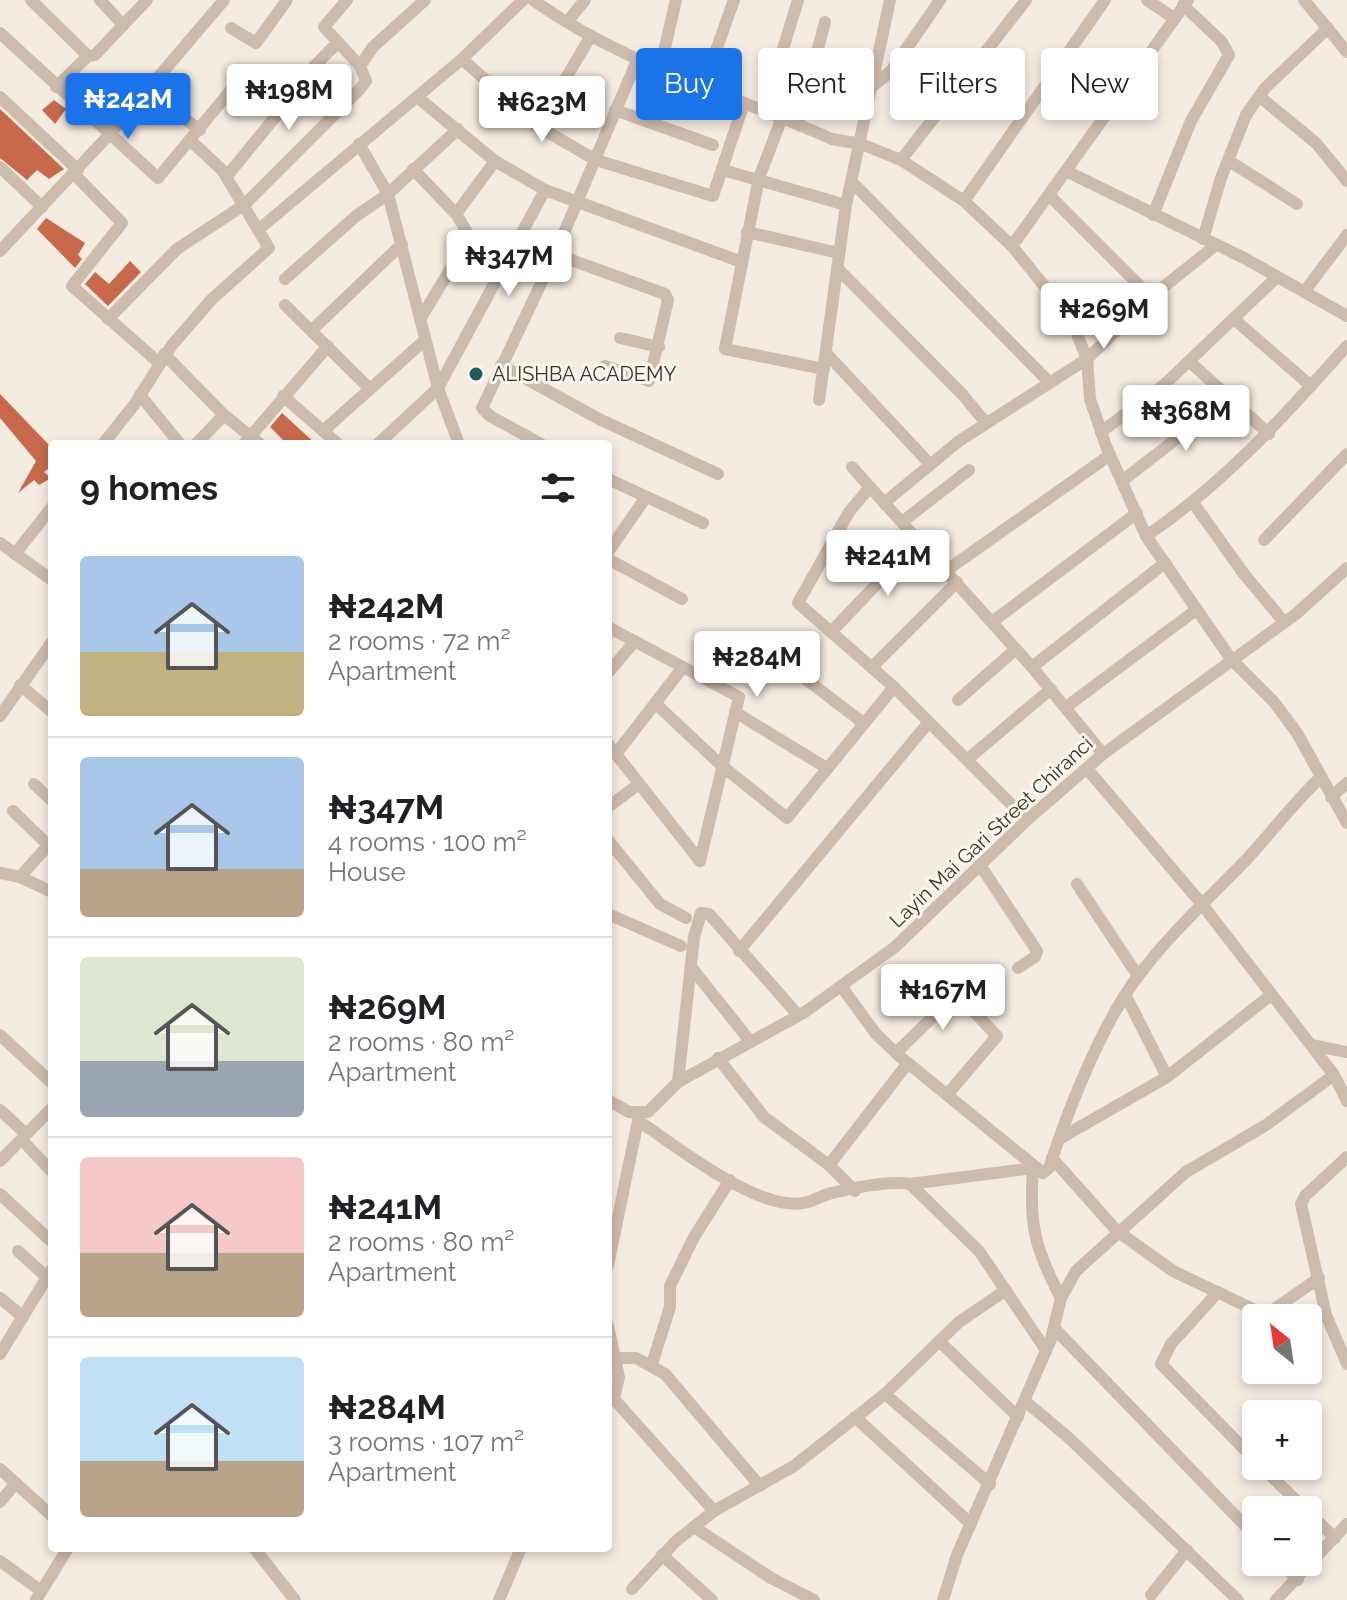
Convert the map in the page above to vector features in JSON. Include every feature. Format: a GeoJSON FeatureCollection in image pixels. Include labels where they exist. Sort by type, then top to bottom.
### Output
{"type":"FeatureCollection","features":[{"type":"Feature","properties":{"kind":"street"},"geometry":{"type":"LineString","coordinates":[[31,0],[88,56]]}},
{"type":"Feature","properties":{"kind":"street"},"geometry":{"type":"LineString","coordinates":[[100,0],[123,25]]}},
{"type":"Feature","properties":{"kind":"street"},"geometry":{"type":"LineString","coordinates":[[56,87],[88,56],[95,55],[147,0]]}},
{"type":"Feature","properties":{"kind":"street"},"geometry":{"type":"LineString","coordinates":[[0,251],[76,172],[224,0]]}},
{"type":"Feature","properties":{"kind":"street"},"geometry":{"type":"LineString","coordinates":[[231,28],[256,43],[287,0]]}},
{"type":"Feature","properties":{"kind":"street"},"geometry":{"type":"LineString","coordinates":[[108,319],[177,249],[244,205],[366,81],[360,66],[327,32],[325,23],[347,0]]}},
{"type":"Feature","properties":{"kind":"street"},"geometry":{"type":"LineString","coordinates":[[360,66],[373,47],[425,0]]}},
{"type":"Feature","properties":{"kind":"street"},"geometry":{"type":"LineString","coordinates":[[258,230],[462,59],[523,0]]}},
{"type":"Feature","properties":{"kind":"street"},"geometry":{"type":"LineString","coordinates":[[533,0],[591,36],[636,57]]}},
{"type":"Feature","properties":{"kind":"street"},"geometry":{"type":"LineString","coordinates":[[567,22],[585,0]]}},
{"type":"Feature","properties":{"kind":"street"},"geometry":{"type":"LineString","coordinates":[[665,48],[676,0]]}},
{"type":"Feature","properties":{"kind":"street"},"geometry":{"type":"LineString","coordinates":[[717,48],[734,0]]}},
{"type":"Feature","properties":{"kind":"street"},"geometry":{"type":"LineString","coordinates":[[783,48],[798,0]]}},
{"type":"Feature","properties":{"kind":"street"},"geometry":{"type":"LineString","coordinates":[[874,85],[890,0]]}},
{"type":"Feature","properties":{"kind":"street"},"geometry":{"type":"LineString","coordinates":[[874,85],[891,71],[940,0]]}},
{"type":"Feature","properties":{"kind":"street"},"geometry":{"type":"LineString","coordinates":[[901,160],[1026,0]]}},
{"type":"Feature","properties":{"kind":"street"},"geometry":{"type":"LineString","coordinates":[[964,201],[1105,0]]}},
{"type":"Feature","properties":{"kind":"street"},"geometry":{"type":"LineString","coordinates":[[1147,0],[1174,18]]}},
{"type":"Feature","properties":{"kind":"street"},"geometry":{"type":"LineString","coordinates":[[1304,0],[1347,52]]}},
{"type":"Feature","properties":{"kind":"street"},"geometry":{"type":"LineString","coordinates":[[1012,246],[1186,2],[1222,42],[1229,55],[1191,121],[1153,215]]}},
{"type":"Feature","properties":{"kind":"street"},"geometry":{"type":"LineString","coordinates":[[798,124],[825,22]]}},
{"type":"Feature","properties":{"kind":"street"},"geometry":{"type":"LineString","coordinates":[[1203,239],[1217,188],[1246,115],[1328,28]]}},
{"type":"Feature","properties":{"kind":"street"},"geometry":{"type":"LineString","coordinates":[[0,33],[108,136],[158,178],[238,83],[275,107],[277,115],[227,176]]}},
{"type":"Feature","properties":{"kind":"street"},"geometry":{"type":"LineString","coordinates":[[537,126],[591,36]]}},
{"type":"Feature","properties":{"kind":"street"},"geometry":{"type":"LineString","coordinates":[[275,107],[337,43]]}},
{"type":"Feature","properties":{"kind":"street"},"geometry":{"type":"LineString","coordinates":[[462,59],[537,126],[596,160],[709,196],[714,195],[744,103],[758,109]]}},
{"type":"Feature","properties":{"kind":"street"},"geometry":{"type":"LineString","coordinates":[[534,440],[490,416],[482,408],[555,254],[636,63]]}},
{"type":"Feature","properties":{"kind":"street"},"geometry":{"type":"LineString","coordinates":[[146,90],[200,130]]}},
{"type":"Feature","properties":{"kind":"street"},"geometry":{"type":"LineString","coordinates":[[0,97],[76,172],[122,223],[71,283],[108,319],[161,358],[250,440]]}},
{"type":"Feature","properties":{"kind":"street"},"geometry":{"type":"LineString","coordinates":[[417,97],[495,161],[545,190],[739,261]]}},
{"type":"Feature","properties":{"kind":"street"},"geometry":{"type":"LineString","coordinates":[[1260,97],[1316,143],[1347,181]]}},
{"type":"Feature","properties":{"kind":"street"},"geometry":{"type":"LineString","coordinates":[[615,110],[713,145]]}},
{"type":"Feature","properties":{"kind":"street"},"geometry":{"type":"LineString","coordinates":[[824,369],[726,351],[739,261],[759,178],[781,120],[832,139],[861,144],[901,160],[964,201],[1012,246],[1071,319],[1087,359],[1090,399],[1101,432],[1146,536],[1231,659],[1274,702],[1297,733],[1347,823]]}},
{"type":"Feature","properties":{"kind":"street"},"geometry":{"type":"LineString","coordinates":[[819,400],[846,205],[866,120]]}},
{"type":"Feature","properties":{"kind":"street"},"geometry":{"type":"LineString","coordinates":[[285,279],[356,216],[388,194],[458,129]]}},
{"type":"Feature","properties":{"kind":"street"},"geometry":{"type":"LineString","coordinates":[[106,440],[140,395],[161,358],[212,299],[269,248],[227,176],[191,141]]}},
{"type":"Feature","properties":{"kind":"street"},"geometry":{"type":"LineString","coordinates":[[359,144],[388,194],[454,440]]}},
{"type":"Feature","properties":{"kind":"street"},"geometry":{"type":"LineString","coordinates":[[456,214],[495,161]]}},
{"type":"Feature","properties":{"kind":"street"},"geometry":{"type":"LineString","coordinates":[[1229,161],[1297,204]]}},
{"type":"Feature","properties":{"kind":"street"},"geometry":{"type":"LineString","coordinates":[[0,167],[42,207]]}},
{"type":"Feature","properties":{"kind":"street"},"geometry":{"type":"LineString","coordinates":[[413,169],[456,214],[470,237],[422,316]]}},
{"type":"Feature","properties":{"kind":"street"},"geometry":{"type":"LineString","coordinates":[[723,170],[846,205]]}},
{"type":"Feature","properties":{"kind":"street"},"geometry":{"type":"LineString","coordinates":[[1066,171],[1216,245],[1347,316]]}},
{"type":"Feature","properties":{"kind":"street"},"geometry":{"type":"LineString","coordinates":[[852,182],[1049,382]]}},
{"type":"Feature","properties":{"kind":"street"},"geometry":{"type":"LineString","coordinates":[[382,440],[438,388],[545,190]]}},
{"type":"Feature","properties":{"kind":"street"},"geometry":{"type":"LineString","coordinates":[[1049,195],[1151,297]]}},
{"type":"Feature","properties":{"kind":"street"},"geometry":{"type":"LineString","coordinates":[[747,232],[839,253]]}},
{"type":"Feature","properties":{"kind":"street"},"geometry":{"type":"LineString","coordinates":[[1304,292],[1347,235]]}},
{"type":"Feature","properties":{"kind":"street"},"geometry":{"type":"LineString","coordinates":[[312,330],[402,244]]}},
{"type":"Feature","properties":{"kind":"street"},"geometry":{"type":"LineString","coordinates":[[884,503],[929,463],[1087,359],[1151,297],[1216,245]]}},
{"type":"Feature","properties":{"kind":"street"},"geometry":{"type":"LineString","coordinates":[[555,254],[665,294],[668,305],[649,381],[605,366]]}},
{"type":"Feature","properties":{"kind":"street"},"geometry":{"type":"LineString","coordinates":[[837,268],[962,394],[986,423]]}},
{"type":"Feature","properties":{"kind":"street"},"geometry":{"type":"LineString","coordinates":[[1101,432],[1141,404],[1190,362],[1277,277]]}},
{"type":"Feature","properties":{"kind":"street"},"geometry":{"type":"LineString","coordinates":[[285,305],[370,389]]}},
{"type":"Feature","properties":{"kind":"street"},"geometry":{"type":"LineString","coordinates":[[1235,320],[1311,386]]}},
{"type":"Feature","properties":{"kind":"street"},"geometry":{"type":"LineString","coordinates":[[620,338],[659,347]]}},
{"type":"Feature","properties":{"kind":"street"},"geometry":{"type":"LineString","coordinates":[[323,431],[425,340]]}},
{"type":"Feature","properties":{"kind":"street"},"geometry":{"type":"LineString","coordinates":[[252,440],[283,396],[328,346]]}},
{"type":"Feature","properties":{"kind":"street"},"geometry":{"type":"LineString","coordinates":[[1146,536],[1194,504],[1269,434],[1347,346]]}},
{"type":"Feature","properties":{"kind":"street"},"geometry":{"type":"LineString","coordinates":[[826,353],[929,463]]}},
{"type":"Feature","properties":{"kind":"street"},"geometry":{"type":"LineString","coordinates":[[1190,362],[1269,434]]}},
{"type":"Feature","properties":{"kind":"street"},"geometry":{"type":"LineString","coordinates":[[501,365],[599,419],[718,474]]}},
{"type":"Feature","properties":{"kind":"street"},"geometry":{"type":"LineString","coordinates":[[1122,481],[1171,443],[1223,392]]}},
{"type":"Feature","properties":{"kind":"street"},"geometry":{"type":"LineString","coordinates":[[140,395],[177,440]]}},
{"type":"Feature","properties":{"kind":"street"},"geometry":{"type":"LineString","coordinates":[[283,396],[333,440]]}},
{"type":"Feature","properties":{"kind":"street"},"geometry":{"type":"LineString","coordinates":[[200,440],[224,415]]}},
{"type":"Feature","properties":{"kind":"street"},"geometry":{"type":"LineString","coordinates":[[1264,540],[1347,454]]}},
{"type":"Feature","properties":{"kind":"street"},"geometry":{"type":"LineString","coordinates":[[947,570],[1110,455]]}},
{"type":"Feature","properties":{"kind":"street"},"geometry":{"type":"LineString","coordinates":[[852,467],[1032,667],[1103,754]]}},
{"type":"Feature","properties":{"kind":"street"},"geometry":{"type":"LineString","coordinates":[[902,522],[969,470]]}},
{"type":"Feature","properties":{"kind":"street"},"geometry":{"type":"LineString","coordinates":[[612,481],[703,523]]}},
{"type":"Feature","properties":{"kind":"street"},"geometry":{"type":"LineString","coordinates":[[870,487],[849,512],[799,598],[800,607],[894,687],[969,758],[1027,820]]}},
{"type":"Feature","properties":{"kind":"street"},"geometry":{"type":"LineString","coordinates":[[612,546],[646,497]]}},
{"type":"Feature","properties":{"kind":"street"},"geometry":{"type":"LineString","coordinates":[[1194,504],[1244,574],[1284,622]]}},
{"type":"Feature","properties":{"kind":"street"},"geometry":{"type":"LineString","coordinates":[[15,554],[48,512]]}},
{"type":"Feature","properties":{"kind":"street"},"geometry":{"type":"LineString","coordinates":[[992,622],[1137,513]]}},
{"type":"Feature","properties":{"kind":"street"},"geometry":{"type":"LineString","coordinates":[[831,632],[919,540]]}},
{"type":"Feature","properties":{"kind":"street"},"geometry":{"type":"LineString","coordinates":[[0,543],[48,577]]}},
{"type":"Feature","properties":{"kind":"street"},"geometry":{"type":"LineString","coordinates":[[612,561],[682,599]]}},
{"type":"Feature","properties":{"kind":"street"},"geometry":{"type":"LineString","coordinates":[[1032,667],[1165,563]]}},
{"type":"Feature","properties":{"kind":"street","name":"Layin Mai Gari Street Chiranci"},"geometry":{"type":"LineString","coordinates":[[639,1118],[678,1082],[798,1015],[895,947],[1027,820],[1103,754],[1284,622],[1347,568]]}},
{"type":"Feature","properties":{"kind":"street"},"geometry":{"type":"LineString","coordinates":[[872,667],[957,582]]}},
{"type":"Feature","properties":{"kind":"street"},"geometry":{"type":"LineString","coordinates":[[1066,707],[1196,610]]}},
{"type":"Feature","properties":{"kind":"street"},"geometry":{"type":"LineString","coordinates":[[612,629],[739,697],[700,861],[612,750]]}},
{"type":"Feature","properties":{"kind":"street"},"geometry":{"type":"LineString","coordinates":[[612,668],[635,641]]}},
{"type":"Feature","properties":{"kind":"street"},"geometry":{"type":"LineString","coordinates":[[0,716],[48,647]]}},
{"type":"Feature","properties":{"kind":"street"},"geometry":{"type":"LineString","coordinates":[[958,700],[1016,649]]}},
{"type":"Feature","properties":{"kind":"street"},"geometry":{"type":"LineString","coordinates":[[773,654],[862,722]]}},
{"type":"Feature","properties":{"kind":"street"},"geometry":{"type":"LineString","coordinates":[[612,745],[655,703],[683,667]]}},
{"type":"Feature","properties":{"kind":"street"},"geometry":{"type":"LineString","coordinates":[[20,685],[48,709]]}},
{"type":"Feature","properties":{"kind":"street"},"geometry":{"type":"LineString","coordinates":[[655,703],[721,765],[787,818],[825,767],[894,687]]}},
{"type":"Feature","properties":{"kind":"street"},"geometry":{"type":"LineString","coordinates":[[969,758],[1051,689]]}},
{"type":"Feature","properties":{"kind":"street"},"geometry":{"type":"LineString","coordinates":[[735,712],[825,767]]}},
{"type":"Feature","properties":{"kind":"street"},"geometry":{"type":"LineString","coordinates":[[739,951],[929,722]]}},
{"type":"Feature","properties":{"kind":"street"},"geometry":{"type":"LineString","coordinates":[[1088,770],[1201,903],[1346,1094]]}},
{"type":"Feature","properties":{"kind":"street"},"geometry":{"type":"LineString","coordinates":[[841,986],[876,1034],[896,1053],[1033,1168],[1043,1173],[1138,976],[1201,903],[1245,862],[1321,777]]}},
{"type":"Feature","properties":{"kind":"street"},"geometry":{"type":"LineString","coordinates":[[1331,797],[1347,783]]}},
{"type":"Feature","properties":{"kind":"street"},"geometry":{"type":"LineString","coordinates":[[34,784],[48,797]]}},
{"type":"Feature","properties":{"kind":"street"},"geometry":{"type":"LineString","coordinates":[[612,804],[639,784]]}},
{"type":"Feature","properties":{"kind":"street"},"geometry":{"type":"LineString","coordinates":[[13,811],[48,841]]}},
{"type":"Feature","properties":{"kind":"street"},"geometry":{"type":"LineString","coordinates":[[20,877],[48,845]]}},
{"type":"Feature","properties":{"kind":"street"},"geometry":{"type":"LineString","coordinates":[[612,845],[660,904],[686,918]]}},
{"type":"Feature","properties":{"kind":"street"},"geometry":{"type":"LineString","coordinates":[[980,865],[1037,951],[1035,957],[1018,968]]}},
{"type":"Feature","properties":{"kind":"street"},"geometry":{"type":"LineString","coordinates":[[0,873],[20,877],[48,890]]}},
{"type":"Feature","properties":{"kind":"street"},"geometry":{"type":"LineString","coordinates":[[1077,884],[1138,976]]}},
{"type":"Feature","properties":{"kind":"street"},"geometry":{"type":"LineString","coordinates":[[678,1082],[691,967],[701,913],[709,914],[798,1015]]}},
{"type":"Feature","properties":{"kind":"street"},"geometry":{"type":"LineString","coordinates":[[612,916],[681,946]]}},
{"type":"Feature","properties":{"kind":"street"},"geometry":{"type":"LineString","coordinates":[[691,967],[750,1041]]}},
{"type":"Feature","properties":{"kind":"street"},"geometry":{"type":"LineString","coordinates":[[1059,1139],[1167,1077],[1271,995]]}},
{"type":"Feature","properties":{"kind":"street"},"geometry":{"type":"LineString","coordinates":[[896,1053],[952,998],[959,996],[997,1036],[947,1095]]}},
{"type":"Feature","properties":{"kind":"street"},"geometry":{"type":"LineString","coordinates":[[1126,996],[1167,1077]]}},
{"type":"Feature","properties":{"kind":"street"},"geometry":{"type":"LineString","coordinates":[[0,1035],[48,1079]]}},
{"type":"Feature","properties":{"kind":"street"},"geometry":{"type":"LineString","coordinates":[[1311,1045],[1347,1052]]}},
{"type":"Feature","properties":{"kind":"street"},"geometry":{"type":"LineString","coordinates":[[718,1058],[764,1117],[829,1165],[855,1191]]}},
{"type":"Feature","properties":{"kind":"street"},"geometry":{"type":"LineString","coordinates":[[829,1165],[908,1063]]}},
{"type":"Feature","properties":{"kind":"street"},"geometry":{"type":"LineString","coordinates":[[943,1600],[957,1555],[1046,1350],[1061,1298],[1076,1271],[1186,1172],[1266,1125],[1334,1075]]}},
{"type":"Feature","properties":{"kind":"street"},"geometry":{"type":"LineString","coordinates":[[612,1102],[730,1180],[764,1198],[784,1203],[801,1204],[833,1192],[855,1191],[899,1181],[910,1184],[1033,1168]]}},
{"type":"Feature","properties":{"kind":"street"},"geometry":{"type":"LineString","coordinates":[[0,1110],[48,1167]]}},
{"type":"Feature","properties":{"kind":"street"},"geometry":{"type":"LineString","coordinates":[[0,1161],[48,1112]]}},
{"type":"Feature","properties":{"kind":"street"},"geometry":{"type":"LineString","coordinates":[[612,1243],[639,1118]]}},
{"type":"Feature","properties":{"kind":"street"},"geometry":{"type":"LineString","coordinates":[[1347,1157],[1302,1200],[1334,1339],[1347,1364]]}},
{"type":"Feature","properties":{"kind":"street"},"geometry":{"type":"LineString","coordinates":[[1052,1158],[1117,1231],[1173,1271],[1218,1292],[1267,1314],[1319,1278]]}},
{"type":"Feature","properties":{"kind":"street"},"geometry":{"type":"LineString","coordinates":[[1033,1168],[1029,1217],[1043,1263],[1061,1298]]}},
{"type":"Feature","properties":{"kind":"street"},"geometry":{"type":"LineString","coordinates":[[652,1364],[670,1307],[670,1286],[694,1237],[730,1180]]}},
{"type":"Feature","properties":{"kind":"street"},"geometry":{"type":"LineString","coordinates":[[910,1184],[979,1251],[1046,1350]]}},
{"type":"Feature","properties":{"kind":"street"},"geometry":{"type":"LineString","coordinates":[[0,1194],[48,1238]]}},
{"type":"Feature","properties":{"kind":"street"},"geometry":{"type":"LineString","coordinates":[[18,1251],[48,1274]]}},
{"type":"Feature","properties":{"kind":"street"},"geometry":{"type":"LineString","coordinates":[[0,1354],[48,1279]]}},
{"type":"Feature","properties":{"kind":"street"},"geometry":{"type":"LineString","coordinates":[[632,1589],[662,1555],[714,1511],[794,1466],[885,1394],[939,1341],[1006,1290]]}},
{"type":"Feature","properties":{"kind":"street"},"geometry":{"type":"LineString","coordinates":[[1218,1292],[1171,1344],[1161,1364],[1242,1447]]}},
{"type":"Feature","properties":{"kind":"street"},"geometry":{"type":"LineString","coordinates":[[0,1298],[23,1317]]}},
{"type":"Feature","properties":{"kind":"street"},"geometry":{"type":"LineString","coordinates":[[1054,1328],[1242,1523]]}},
{"type":"Feature","properties":{"kind":"street"},"geometry":{"type":"LineString","coordinates":[[939,1341],[1018,1417]]}},
{"type":"Feature","properties":{"kind":"street"},"geometry":{"type":"LineString","coordinates":[[612,1342],[619,1377],[612,1401]]}},
{"type":"Feature","properties":{"kind":"street"},"geometry":{"type":"LineString","coordinates":[[616,1358],[636,1358],[652,1364],[703,1416],[760,1486]]}},
{"type":"Feature","properties":{"kind":"street"},"geometry":{"type":"LineString","coordinates":[[885,1394],[990,1484]]}},
{"type":"Feature","properties":{"kind":"street"},"geometry":{"type":"LineString","coordinates":[[1025,1401],[1069,1438],[1238,1600]]}},
{"type":"Feature","properties":{"kind":"street"},"geometry":{"type":"LineString","coordinates":[[612,1405],[714,1511]]}},
{"type":"Feature","properties":{"kind":"street"},"geometry":{"type":"LineString","coordinates":[[855,1417],[971,1524]]}},
{"type":"Feature","properties":{"kind":"street"},"geometry":{"type":"LineString","coordinates":[[0,1469],[48,1512]]}},
{"type":"Feature","properties":{"kind":"street"},"geometry":{"type":"LineString","coordinates":[[1275,1480],[1292,1496]]}},
{"type":"Feature","properties":{"kind":"street"},"geometry":{"type":"LineString","coordinates":[[0,1502],[16,1483]]}},
{"type":"Feature","properties":{"kind":"street"},"geometry":{"type":"LineString","coordinates":[[1276,1600],[1298,1580],[1347,1524]]}},
{"type":"Feature","properties":{"kind":"street"},"geometry":{"type":"LineString","coordinates":[[1322,1525],[1335,1538]]}},
{"type":"Feature","properties":{"kind":"street"},"geometry":{"type":"LineString","coordinates":[[694,1527],[771,1578],[814,1600]]}},
{"type":"Feature","properties":{"kind":"street"},"geometry":{"type":"LineString","coordinates":[[1151,1595],[1187,1550]]}},
{"type":"Feature","properties":{"kind":"street"},"geometry":{"type":"LineString","coordinates":[[0,1561],[38,1595],[65,1552]]}},
{"type":"Feature","properties":{"kind":"street"},"geometry":{"type":"LineString","coordinates":[[256,1552],[267,1569],[295,1600]]}},
{"type":"Feature","properties":{"kind":"street"},"geometry":{"type":"LineString","coordinates":[[499,1600],[519,1552]]}},
{"type":"Feature","properties":{"kind":"street"},"geometry":{"type":"LineString","coordinates":[[662,1555],[712,1600]]}},
{"type":"Feature","properties":{"kind":"street"},"geometry":{"type":"LineString","coordinates":[[1294,1576],[1298,1580]]}},
{"type":"Feature","properties":{"kind":"building"},"geometry":{"type":"Polygon","coordinates":[[[54,100],[66,109],[55,124],[42,110],[54,100]]]}},
{"type":"Feature","properties":{"kind":"building"},"geometry":{"type":"Polygon","coordinates":[[[0,109],[64,169],[49,179],[37,170],[27,180],[0,158],[0,109]]]}},
{"type":"Feature","properties":{"kind":"building"},"geometry":{"type":"Polygon","coordinates":[[[46,218],[85,243],[78,255],[82,259],[75,268],[37,229],[46,218]]]}},
{"type":"Feature","properties":{"kind":"building"},"geometry":{"type":"Polygon","coordinates":[[[130,261],[141,272],[108,306],[85,284],[95,272],[109,284],[130,261]]]}},
{"type":"Feature","properties":{"kind":"building"},"geometry":{"type":"Polygon","coordinates":[[[0,394],[48,444],[48,469],[44,472],[48,480],[39,485],[34,480],[18,493],[36,461],[0,418],[0,394]]]}},
{"type":"Feature","properties":{"kind":"building"},"geometry":{"type":"Polygon","coordinates":[[[282,413],[312,440],[283,440],[270,427],[282,413]]]}},
{"type":"Feature","properties":{"kind":"place","name":"ALISHBA ACADEMY"},"geometry":{"type":"Point","coordinates":[476,374]}}]}
